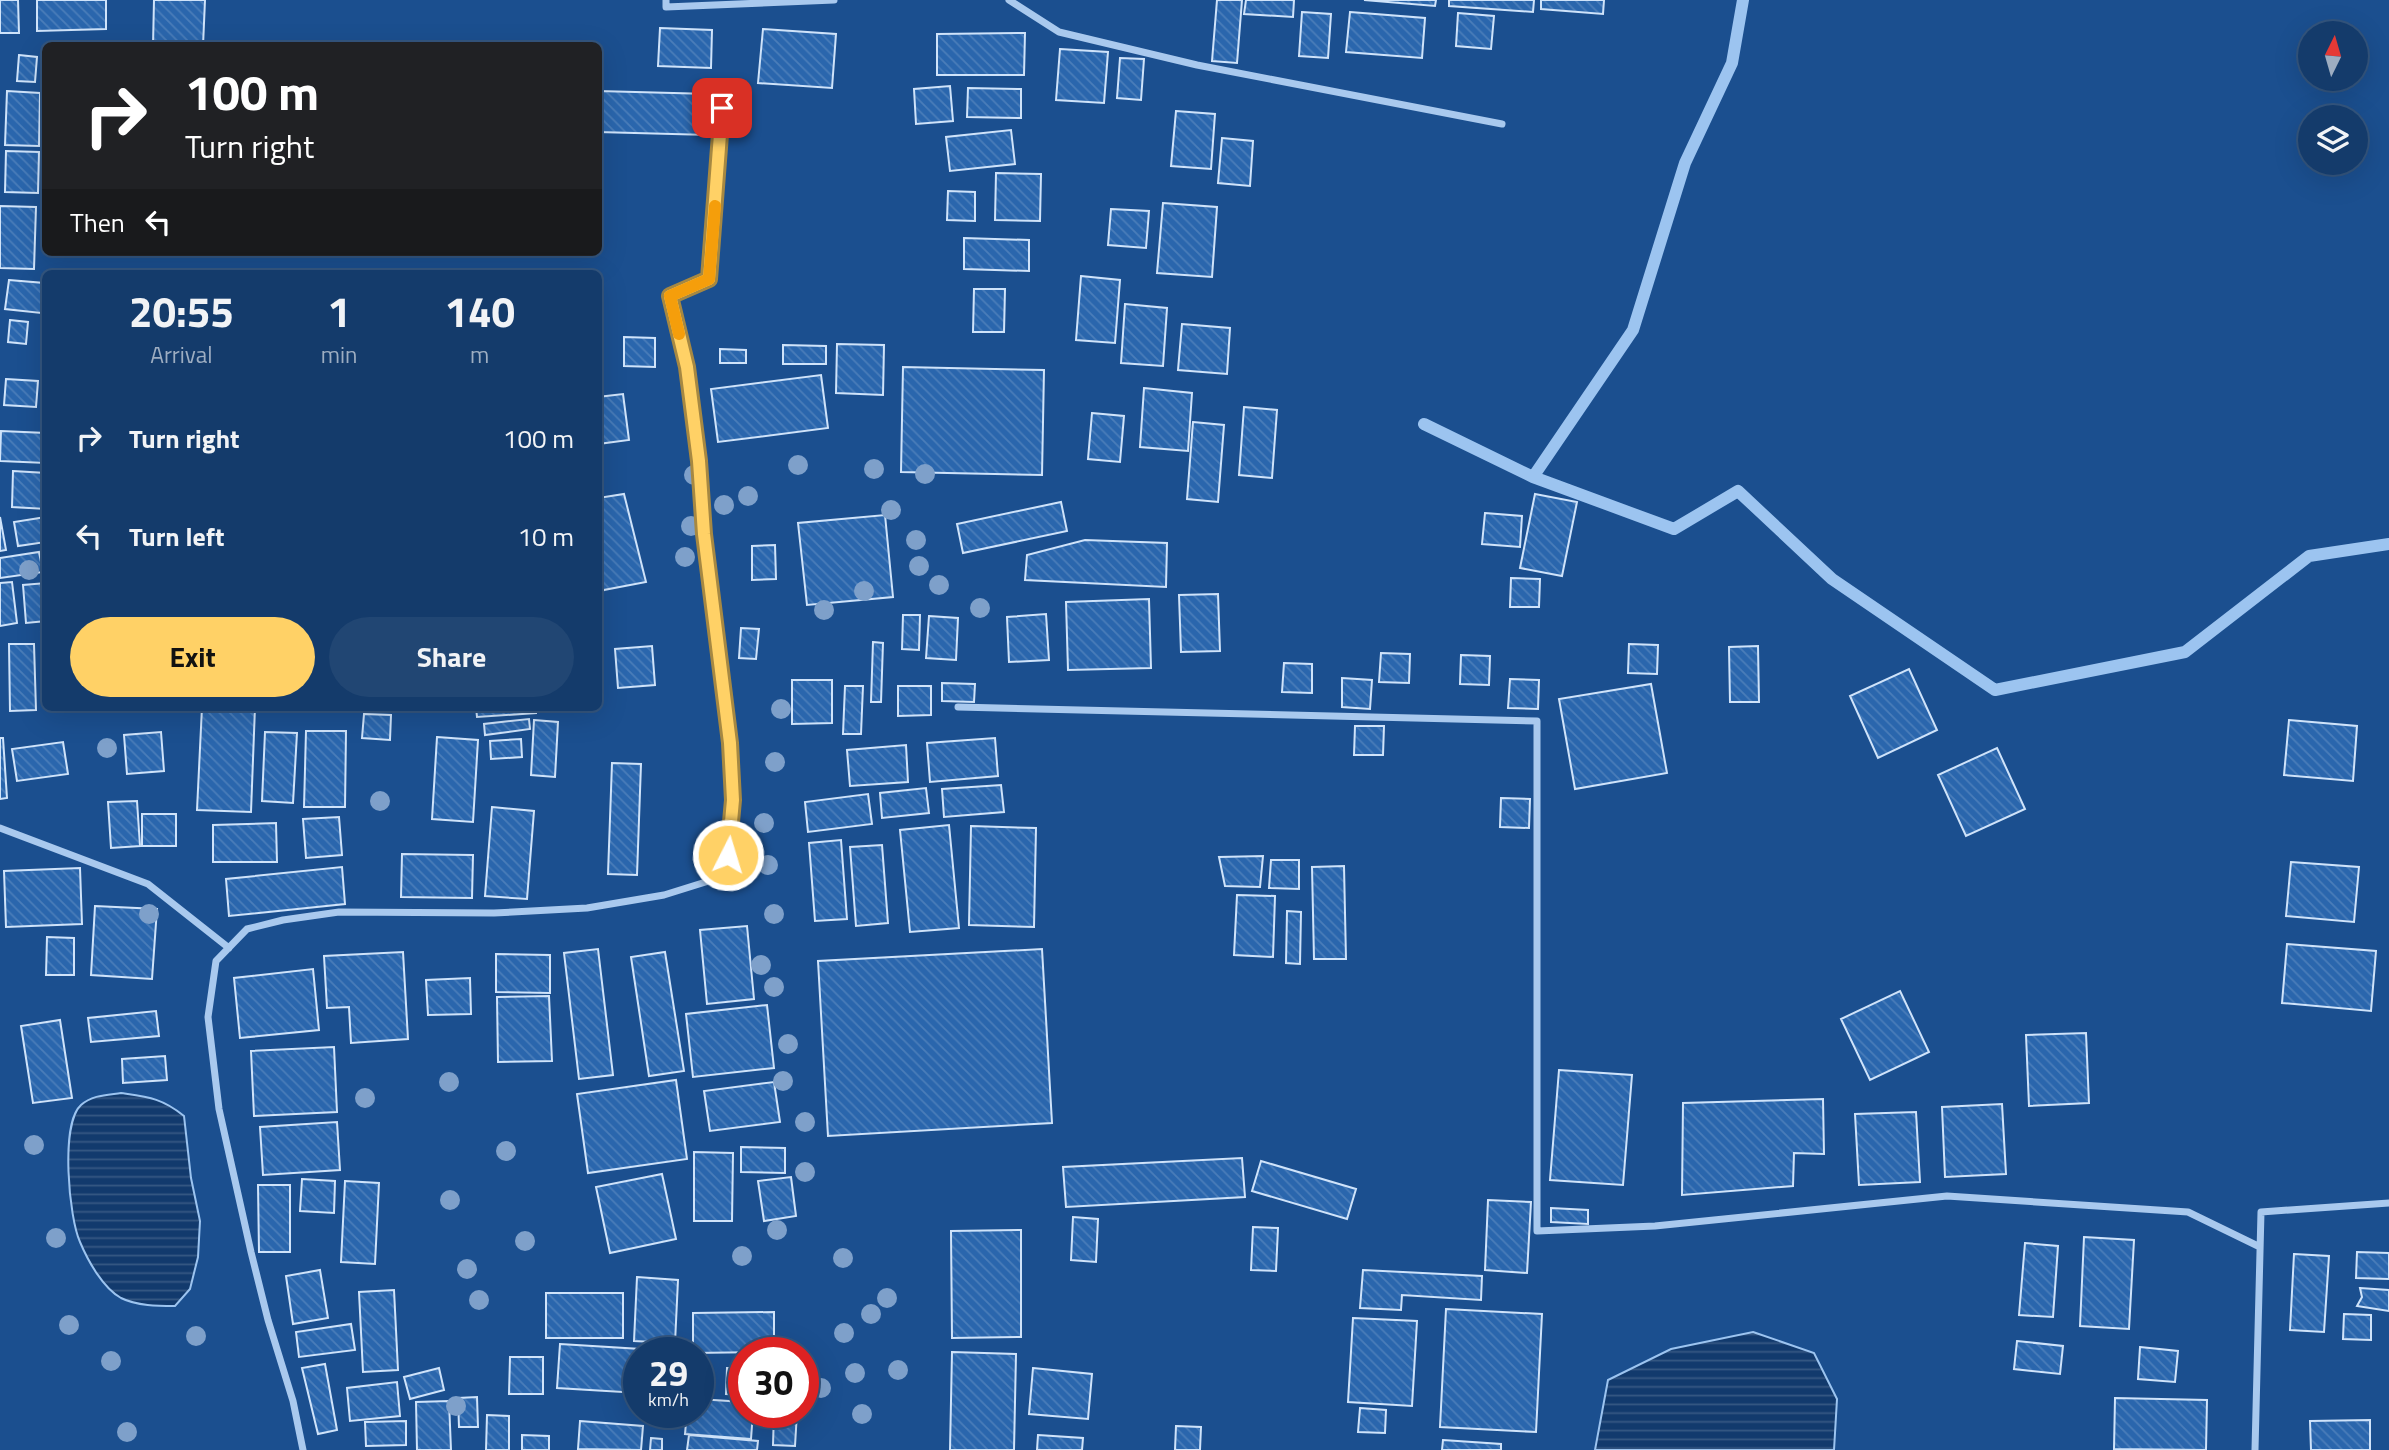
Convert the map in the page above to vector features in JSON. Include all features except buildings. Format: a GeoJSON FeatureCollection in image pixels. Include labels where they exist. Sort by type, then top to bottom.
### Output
{"type":"FeatureCollection","features":[{"type":"Feature","properties":{"kind":"street"},"geometry":{"type":"LineString","coordinates":[[666,0],[666,7],[834,0]]}},
{"type":"Feature","properties":{"kind":"street"},"geometry":{"type":"LineString","coordinates":[[1009,0],[1059,32],[1198,65],[1502,124]]}},
{"type":"Feature","properties":{"kind":"street"},"geometry":{"type":"LineString","coordinates":[[303,1450],[293,1401],[251,1252],[219,1109],[208,1017],[216,961],[247,929],[283,920],[339,912],[494,913],[587,908],[664,895],[712,880],[728,855],[733,800],[730,743],[687,367],[670,296],[709,279],[722,108]]}},
{"type":"Feature","properties":{"kind":"street"},"geometry":{"type":"LineString","coordinates":[[958,707],[1537,721],[1537,1231],[1655,1226],[1947,1196],[2188,1212],[2260,1247]]}},
{"type":"Feature","properties":{"kind":"street"},"geometry":{"type":"LineString","coordinates":[[0,828],[148,884],[229,948]]}},
{"type":"Feature","properties":{"kind":"street"},"geometry":{"type":"LineString","coordinates":[[2255,1450],[2261,1212],[2389,1203]]}},
{"type":"Feature","properties":{"kind":"water"},"geometry":{"type":"Polygon","coordinates":[[[121,1093],[154,1099],[169,1105],[184,1116],[191,1178],[200,1221],[198,1257],[190,1289],[175,1306],[141,1304],[114,1294],[92,1265],[76,1230],[68,1172],[70,1131],[74,1115],[81,1105],[90,1099],[121,1093]]]}},
{"type":"Feature","properties":{"kind":"water"},"geometry":{"type":"Polygon","coordinates":[[[1753,1332],[1814,1353],[1837,1399],[1834,1450],[1595,1450],[1608,1380],[1671,1349],[1753,1332]]]}},
{"type":"Feature","properties":{"kind":"waterway"},"geometry":{"type":"LineString","coordinates":[[1533,477],[1633,330],[1685,163],[1732,63],[1743,0]]}},
{"type":"Feature","properties":{"kind":"waterway"},"geometry":{"type":"LineString","coordinates":[[1424,424],[1533,477],[1674,529],[1738,491],[1832,579],[1995,690],[2185,652],[2309,556],[2389,544]]}},
{"type":"Feature","properties":{"kind":"slow traffic"},"geometry":{"type":"LineString","coordinates":[[679,334],[670,296],[709,279],[715,206]]}},
{"type":"Feature","properties":{"kind":"route"},"geometry":{"type":"LineString","coordinates":[[722,108],[709,279],[670,296],[687,367],[730,743],[733,800],[728,855]]}}]}
